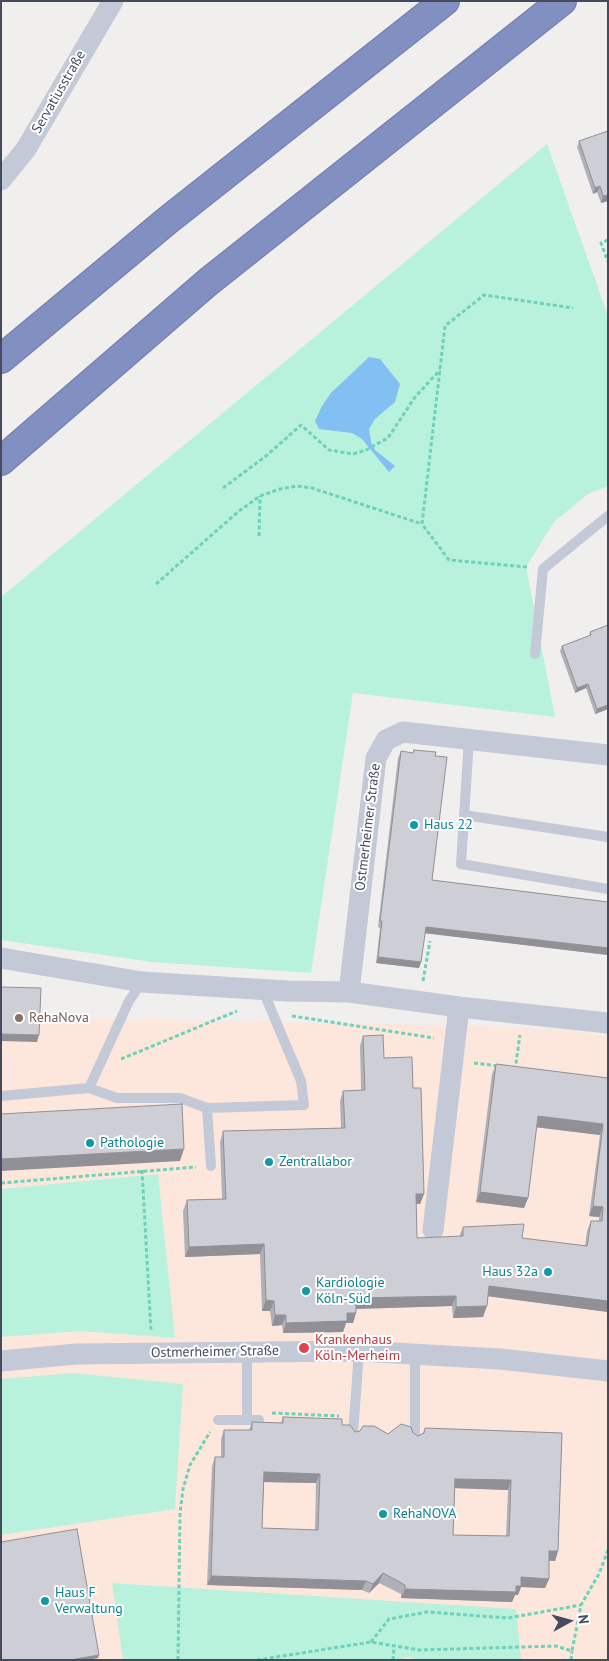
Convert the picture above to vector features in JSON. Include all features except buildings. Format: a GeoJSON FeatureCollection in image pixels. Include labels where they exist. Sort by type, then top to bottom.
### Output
{"type":"FeatureCollection","features":[{"type":"Feature","properties":{"kind":"highway"},"geometry":{"type":"LineString","coordinates":[[1,358],[168,220],[445,1]]}},
{"type":"Feature","properties":{"kind":"highway"},"geometry":{"type":"LineString","coordinates":[[1,461],[208,282],[562,1]]}},
{"type":"Feature","properties":{"kind":"street","name":"Servatiusstraße"},"geometry":{"type":"LineString","coordinates":[[1,180],[26,149],[112,1]]}},
{"type":"Feature","properties":{"kind":"street","name":"Ostmerheimer Straße"},"geometry":{"type":"LineString","coordinates":[[349,992],[376,758],[386,740],[403,732],[608,755]]}},
{"type":"Feature","properties":{"kind":"street"},"geometry":{"type":"LineString","coordinates":[[1,958],[142,982],[349,992],[459,1007],[608,1023]]}},
{"type":"Feature","properties":{"kind":"street"},"geometry":{"type":"LineString","coordinates":[[434,1230],[451,1060],[459,1007]]}},
{"type":"Feature","properties":{"kind":"street","name":"Ostmerheimer Straße"},"geometry":{"type":"LineString","coordinates":[[1,1361],[77,1354],[152,1354],[248,1350],[359,1351],[415,1352],[608,1371]]}},
{"type":"Feature","properties":{"kind":"lane"},"geometry":{"type":"LineString","coordinates":[[535,654],[543,569],[608,516]]}},
{"type":"Feature","properties":{"kind":"lane"},"geometry":{"type":"LineString","coordinates":[[469,739],[461,864],[608,889]]}},
{"type":"Feature","properties":{"kind":"lane"},"geometry":{"type":"LineString","coordinates":[[464,815],[608,838]]}},
{"type":"Feature","properties":{"kind":"lane"},"geometry":{"type":"LineString","coordinates":[[89,1088],[129,1001],[142,982]]}},
{"type":"Feature","properties":{"kind":"lane"},"geometry":{"type":"LineString","coordinates":[[1,1096],[89,1088],[117,1098],[180,1098],[207,1108],[304,1105],[301,1082],[267,1000],[266,989]]}},
{"type":"Feature","properties":{"kind":"lane"},"geometry":{"type":"LineString","coordinates":[[207,1108],[211,1166]]}},
{"type":"Feature","properties":{"kind":"lane"},"geometry":{"type":"LineString","coordinates":[[247,1420],[248,1350]]}},
{"type":"Feature","properties":{"kind":"lane"},"geometry":{"type":"LineString","coordinates":[[353,1434],[359,1351]]}},
{"type":"Feature","properties":{"kind":"lane"},"geometry":{"type":"LineString","coordinates":[[415,1352],[415,1438]]}},
{"type":"Feature","properties":{"kind":"lane"},"geometry":{"type":"LineString","coordinates":[[218,1420],[259,1420]]}},
{"type":"Feature","properties":{"kind":"path"},"geometry":{"type":"LineString","coordinates":[[608,240],[601,243],[608,262]]}},
{"type":"Feature","properties":{"kind":"path"},"geometry":{"type":"LineString","coordinates":[[422,524],[445,326],[484,295],[573,308]]}},
{"type":"Feature","properties":{"kind":"path"},"geometry":{"type":"LineString","coordinates":[[223,488],[266,456],[302,425],[329,450],[352,454],[366,450],[388,438],[415,397],[440,370]]}},
{"type":"Feature","properties":{"kind":"path"},"geometry":{"type":"LineString","coordinates":[[156,584],[239,511],[260,496],[280,489],[297,486],[312,488],[422,524],[449,560],[543,569]]}},
{"type":"Feature","properties":{"kind":"path"},"geometry":{"type":"LineString","coordinates":[[259,536],[260,496]]}},
{"type":"Feature","properties":{"kind":"path"},"geometry":{"type":"LineString","coordinates":[[420,1001],[430,941]]}},
{"type":"Feature","properties":{"kind":"path"},"geometry":{"type":"LineString","coordinates":[[116,1061],[244,1008]]}},
{"type":"Feature","properties":{"kind":"path"},"geometry":{"type":"LineString","coordinates":[[516,1077],[514,1068],[523,1014]]}},
{"type":"Feature","properties":{"kind":"path"},"geometry":{"type":"LineString","coordinates":[[451,1060],[524,1069]]}},
{"type":"Feature","properties":{"kind":"path"},"geometry":{"type":"LineString","coordinates":[[1,1183],[142,1170],[211,1166]]}},
{"type":"Feature","properties":{"kind":"path"},"geometry":{"type":"LineString","coordinates":[[142,1170],[152,1354]]}},
{"type":"Feature","properties":{"kind":"path"},"geometry":{"type":"LineString","coordinates":[[259,1420],[259,1413],[354,1416]]}},
{"type":"Feature","properties":{"kind":"path"},"geometry":{"type":"LineString","coordinates":[[178,1660],[180,1513],[183,1489],[190,1465],[218,1420]]}},
{"type":"Feature","properties":{"kind":"path"},"geometry":{"type":"LineString","coordinates":[[571,1660],[581,1605],[598,1574],[608,1550]]}},
{"type":"Feature","properties":{"kind":"path"},"geometry":{"type":"LineString","coordinates":[[371,1642],[389,1619],[427,1612],[508,1618],[581,1605]]}},
{"type":"Feature","properties":{"kind":"path"},"geometry":{"type":"LineString","coordinates":[[257,1660],[371,1642],[394,1648],[419,1650],[556,1646],[572,1651]]}},
{"type":"Feature","properties":{"kind":"path"},"geometry":{"type":"LineString","coordinates":[[392,1660],[394,1648]]}},
{"type":"Feature","properties":{"kind":"shaded area","name":"Krankenhaus Köln-Merheim"},"geometry":{"type":"Polygon","coordinates":[[[1,1017],[488,1026],[577,1031],[608,1037],[608,1660],[1,1660],[1,1017]]]}},
{"type":"Feature","properties":{"kind":"green space"},"geometry":{"type":"Polygon","coordinates":[[[547,144],[608,316],[608,486],[588,494],[554,522],[526,567],[555,717],[353,693],[311,973],[152,962],[1,940],[1,597],[547,144]]]}},
{"type":"Feature","properties":{"kind":"green space"},"geometry":{"type":"Polygon","coordinates":[[[158,1174],[175,1338],[80,1331],[1,1337],[1,1189],[158,1174]]]}},
{"type":"Feature","properties":{"kind":"green space"},"geometry":{"type":"Polygon","coordinates":[[[73,1373],[183,1384],[175,1509],[1,1535],[1,1379],[73,1373]]]}},
{"type":"Feature","properties":{"kind":"green space"},"geometry":{"type":"Polygon","coordinates":[[[112,1583],[516,1609],[521,1660],[422,1660],[404,1657],[403,1660],[123,1660],[112,1583]]]}},
{"type":"Feature","properties":{"kind":"water"},"geometry":{"type":"Polygon","coordinates":[[[369,357],[380,359],[400,384],[395,402],[375,419],[369,429],[371,442],[375,450],[395,466],[389,472],[362,439],[352,433],[319,429],[315,421],[331,393],[369,357]]]}},
{"type":"Feature","properties":{"kind":"place","name":"Haus 22"},"geometry":{"type":"Point","coordinates":[414,825]}},
{"type":"Feature","properties":{"kind":"place","name":"RehaNova"},"geometry":{"type":"Point","coordinates":[19,1018]}},
{"type":"Feature","properties":{"kind":"place","name":"Pathologie"},"geometry":{"type":"Point","coordinates":[90,1143]}},
{"type":"Feature","properties":{"kind":"place","name":"Zentrallabor"},"geometry":{"type":"Point","coordinates":[269,1162]}},
{"type":"Feature","properties":{"kind":"place","name":"Haus 32a"},"geometry":{"type":"Point","coordinates":[548,1272]}},
{"type":"Feature","properties":{"kind":"place","name":"Kardiologie Köln-Süd"},"geometry":{"type":"Point","coordinates":[306,1291]}},
{"type":"Feature","properties":{"kind":"place","name":"Krankenhaus Köln-Merheim"},"geometry":{"type":"Point","coordinates":[304,1348]}},
{"type":"Feature","properties":{"kind":"place","name":"RehaNOVA"},"geometry":{"type":"Point","coordinates":[383,1514]}},
{"type":"Feature","properties":{"kind":"place","name":"Haus F Verwaltung"},"geometry":{"type":"Point","coordinates":[45,1601]}}]}
